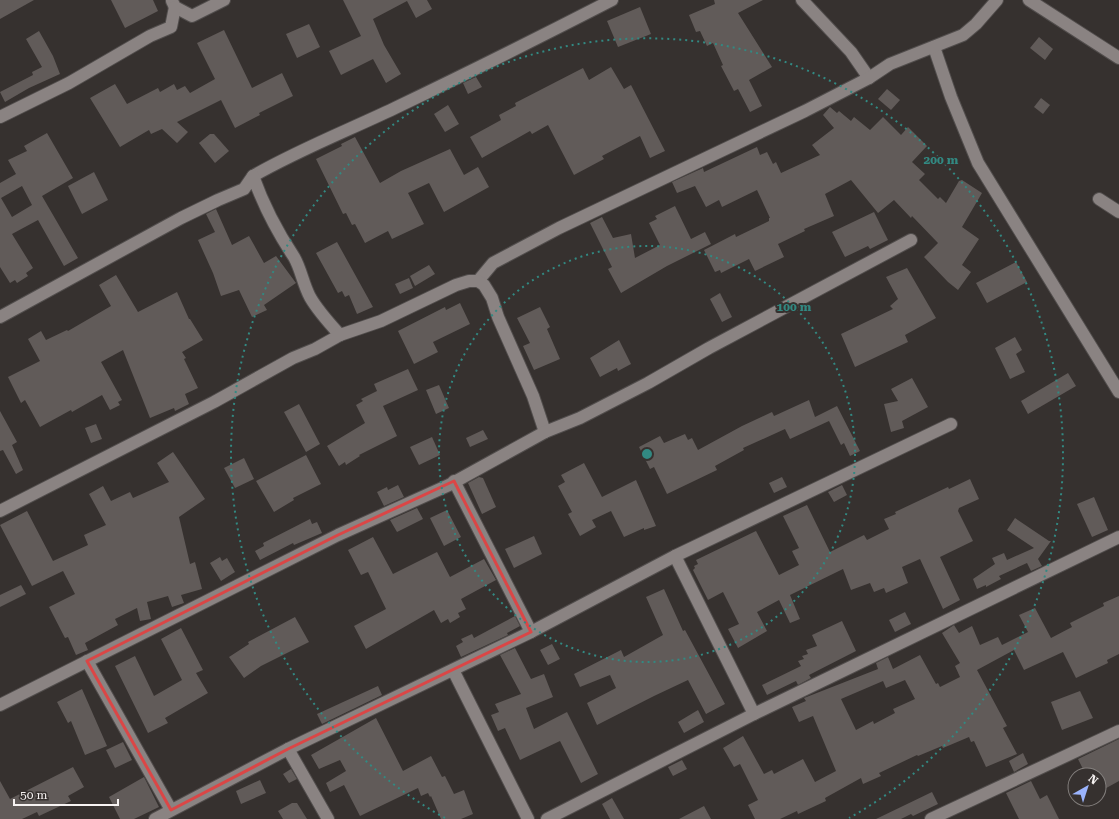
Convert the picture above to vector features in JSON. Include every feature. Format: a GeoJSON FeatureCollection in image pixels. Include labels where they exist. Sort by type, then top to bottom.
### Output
{"type":"FeatureCollection","features":[{"type":"Feature","properties":{"kind":"street"},"geometry":{"type":"LineString","coordinates":[[0,117],[69,83],[150,36],[224,0]]}},
{"type":"Feature","properties":{"kind":"street"},"geometry":{"type":"LineString","coordinates":[[0,317],[181,218],[244,189],[253,176],[283,159],[394,108],[612,0]]}},
{"type":"Feature","properties":{"kind":"street"},"geometry":{"type":"LineString","coordinates":[[802,0],[851,52],[869,78]]}},
{"type":"Feature","properties":{"kind":"street"},"geometry":{"type":"LineString","coordinates":[[0,511],[214,402],[293,358],[315,349],[340,335],[381,321],[456,285],[478,281],[493,263],[521,248],[648,184],[728,149],[869,78],[890,64],[963,35],[976,24],[997,0]]}},
{"type":"Feature","properties":{"kind":"street"},"geometry":{"type":"LineString","coordinates":[[1029,0],[1119,58]]}},
{"type":"Feature","properties":{"kind":"street"},"geometry":{"type":"LineString","coordinates":[[171,27],[173,4],[192,16]]}},
{"type":"Feature","properties":{"kind":"street"},"geometry":{"type":"LineString","coordinates":[[934,47],[951,97],[978,163],[1119,392]]}},
{"type":"Feature","properties":{"kind":"street"},"geometry":{"type":"LineString","coordinates":[[253,176],[267,212],[286,247],[294,258],[310,296],[325,320],[340,335]]}},
{"type":"Feature","properties":{"kind":"street"},"geometry":{"type":"LineString","coordinates":[[1099,199],[1119,212]]}},
{"type":"Feature","properties":{"kind":"street"},"geometry":{"type":"LineString","coordinates":[[0,705],[338,535],[454,481],[545,432],[580,418],[648,383],[709,348],[911,240]]}},
{"type":"Feature","properties":{"kind":"street"},"geometry":{"type":"LineString","coordinates":[[478,281],[484,285],[492,298],[498,317],[533,396],[545,432]]}},
{"type":"Feature","properties":{"kind":"street"},"geometry":{"type":"LineString","coordinates":[[155,819],[288,749],[531,632],[675,556],[951,424]]}},
{"type":"Feature","properties":{"kind":"street"},"geometry":{"type":"LineString","coordinates":[[454,481],[531,632]]}},
{"type":"Feature","properties":{"kind":"street"},"geometry":{"type":"LineString","coordinates":[[548,819],[754,714],[1119,537]]}},
{"type":"Feature","properties":{"kind":"street"},"geometry":{"type":"LineString","coordinates":[[675,556],[754,714]]}},
{"type":"Feature","properties":{"kind":"street"},"geometry":{"type":"LineString","coordinates":[[88,661],[171,810]]}},
{"type":"Feature","properties":{"kind":"street"},"geometry":{"type":"LineString","coordinates":[[453,670],[528,819]]}},
{"type":"Feature","properties":{"kind":"street"},"geometry":{"type":"LineString","coordinates":[[931,819],[1119,731]]}},
{"type":"Feature","properties":{"kind":"street"},"geometry":{"type":"LineString","coordinates":[[288,749],[328,819]]}},
{"type":"Feature","properties":{"kind":"highlighted area"},"geometry":{"type":"Polygon","coordinates":[[[454,481],[531,632],[288,749],[171,810],[87,661],[338,535],[454,481]]]}},
{"type":"Feature","properties":{"kind":"building"},"geometry":{"type":"Polygon","coordinates":[[[0,0],[34,0],[0,19],[0,0]]]}},
{"type":"Feature","properties":{"kind":"building"},"geometry":{"type":"Polygon","coordinates":[[[111,0],[153,0],[158,11],[125,28],[111,0]]]}},
{"type":"Feature","properties":{"kind":"building"},"geometry":{"type":"Polygon","coordinates":[[[343,0],[427,0],[432,9],[416,18],[407,1],[373,19],[384,45],[401,74],[386,83],[373,59],[341,75],[329,51],[361,36],[343,0]]]}},
{"type":"Feature","properties":{"kind":"building"},"geometry":{"type":"Polygon","coordinates":[[[714,0],[763,0],[738,13],[772,67],[749,80],[762,106],[750,112],[738,89],[734,91],[721,66],[723,65],[713,43],[707,46],[700,31],[696,32],[689,15],[715,4],[714,0]]]}},
{"type":"Feature","properties":{"kind":"building"},"geometry":{"type":"Polygon","coordinates":[[[640,7],[651,34],[618,47],[607,21],[640,7]]]}},
{"type":"Feature","properties":{"kind":"building"},"geometry":{"type":"Polygon","coordinates":[[[309,24],[320,47],[297,58],[286,34],[309,24]]]}},
{"type":"Feature","properties":{"kind":"building"},"geometry":{"type":"Polygon","coordinates":[[[224,30],[252,88],[282,73],[293,96],[259,113],[260,115],[235,128],[221,100],[177,122],[188,132],[177,143],[162,129],[151,134],[149,130],[120,147],[90,98],[115,84],[127,104],[158,88],[160,92],[174,84],[177,90],[185,86],[190,93],[215,79],[197,43],[224,30]]]}},
{"type":"Feature","properties":{"kind":"building"},"geometry":{"type":"Polygon","coordinates":[[[39,31],[53,56],[60,74],[29,88],[5,102],[0,92],[33,75],[32,72],[42,67],[26,39],[39,31]]]}},
{"type":"Feature","properties":{"kind":"building"},"geometry":{"type":"Polygon","coordinates":[[[1039,37],[1053,49],[1045,60],[1030,48],[1039,37]]]}},
{"type":"Feature","properties":{"kind":"building"},"geometry":{"type":"Polygon","coordinates":[[[611,67],[624,89],[631,85],[665,151],[650,158],[640,136],[602,156],[604,159],[574,175],[548,125],[532,134],[530,131],[482,158],[470,137],[501,120],[499,115],[516,106],[515,103],[583,68],[589,80],[611,67]]]}},
{"type":"Feature","properties":{"kind":"building"},"geometry":{"type":"Polygon","coordinates":[[[476,77],[482,87],[468,94],[463,83],[476,77]]]}},
{"type":"Feature","properties":{"kind":"building"},"geometry":{"type":"Polygon","coordinates":[[[887,89],[900,100],[891,110],[878,99],[887,89]]]}},
{"type":"Feature","properties":{"kind":"building"},"geometry":{"type":"Polygon","coordinates":[[[1041,98],[1050,105],[1043,114],[1034,107],[1041,98]]]}},
{"type":"Feature","properties":{"kind":"building"},"geometry":{"type":"Polygon","coordinates":[[[448,105],[459,124],[445,132],[434,114],[448,105]]]}},
{"type":"Feature","properties":{"kind":"building"},"geometry":{"type":"Polygon","coordinates":[[[830,107],[837,113],[839,111],[851,121],[854,117],[870,130],[883,117],[901,135],[908,127],[927,146],[912,162],[925,174],[919,180],[938,199],[940,197],[946,203],[959,181],[962,180],[982,193],[962,227],[979,239],[962,265],[971,272],[958,290],[948,282],[924,257],[938,243],[912,216],[911,218],[894,200],[878,213],[851,180],[825,194],[834,216],[804,229],[805,231],[778,244],[784,257],[755,271],[749,259],[721,273],[720,270],[715,272],[704,250],[735,234],[736,237],[769,221],[770,218],[757,190],[722,207],[719,200],[706,207],[695,186],[677,193],[672,182],[703,168],[704,172],[757,147],[760,155],[767,152],[773,164],[776,162],[781,173],[820,155],[812,145],[834,128],[823,115],[830,107]]]}},
{"type":"Feature","properties":{"kind":"building"},"geometry":{"type":"Polygon","coordinates":[[[47,133],[73,178],[42,196],[78,258],[64,266],[38,220],[12,234],[33,268],[26,273],[28,276],[17,283],[15,280],[10,283],[0,267],[0,183],[16,174],[8,160],[27,151],[24,146],[47,133]],[[22,186],[1,198],[12,217],[32,205],[22,186]]]}},
{"type":"Feature","properties":{"kind":"building"},"geometry":{"type":"Polygon","coordinates":[[[210,134],[214,134],[229,151],[215,163],[199,143],[210,134]]]}},
{"type":"Feature","properties":{"kind":"building"},"geometry":{"type":"Polygon","coordinates":[[[355,137],[380,183],[401,171],[450,149],[464,175],[478,167],[489,187],[444,212],[429,183],[408,193],[424,224],[392,239],[388,231],[365,243],[355,224],[352,225],[346,213],[343,214],[316,159],[342,146],[341,144],[355,137]]]}},
{"type":"Feature","properties":{"kind":"building"},"geometry":{"type":"Polygon","coordinates":[[[94,172],[108,200],[82,214],[68,186],[94,172]]]}},
{"type":"Feature","properties":{"kind":"building"},"geometry":{"type":"Polygon","coordinates":[[[675,206],[691,239],[705,232],[711,244],[667,266],[621,293],[608,269],[612,267],[590,223],[602,217],[613,238],[631,234],[635,258],[660,245],[649,223],[657,219],[655,216],[675,206]]]}},
{"type":"Feature","properties":{"kind":"building"},"geometry":{"type":"Polygon","coordinates":[[[216,209],[232,245],[249,236],[264,263],[276,256],[296,283],[264,305],[267,310],[252,317],[239,290],[221,296],[213,273],[198,240],[215,232],[206,214],[216,209]]]}},
{"type":"Feature","properties":{"kind":"building"},"geometry":{"type":"Polygon","coordinates":[[[874,212],[888,240],[870,249],[868,246],[845,257],[832,232],[874,212]]]}},
{"type":"Feature","properties":{"kind":"building"},"geometry":{"type":"Polygon","coordinates":[[[337,242],[373,307],[357,314],[349,295],[345,297],[342,291],[338,293],[316,253],[337,242]]]}},
{"type":"Feature","properties":{"kind":"building"},"geometry":{"type":"Polygon","coordinates":[[[1016,262],[1027,282],[987,303],[976,283],[1016,262]]]}},
{"type":"Feature","properties":{"kind":"building"},"geometry":{"type":"Polygon","coordinates":[[[429,265],[435,274],[415,286],[410,276],[429,265]]]}},
{"type":"Feature","properties":{"kind":"building"},"geometry":{"type":"Polygon","coordinates":[[[907,268],[936,318],[905,335],[908,342],[855,367],[841,334],[893,309],[890,306],[898,299],[886,277],[907,268]]]}},
{"type":"Feature","properties":{"kind":"building"},"geometry":{"type":"Polygon","coordinates":[[[116,275],[138,312],[177,292],[189,319],[203,340],[182,352],[186,358],[184,359],[198,388],[185,394],[189,404],[175,411],[174,408],[150,418],[123,350],[101,362],[122,400],[118,402],[120,405],[110,410],[102,395],[72,412],[71,410],[40,427],[25,400],[21,403],[8,377],[40,361],[28,339],[41,331],[46,340],[67,330],[68,331],[111,306],[99,285],[116,275]]]}},
{"type":"Feature","properties":{"kind":"building"},"geometry":{"type":"Polygon","coordinates":[[[409,278],[413,288],[400,294],[395,284],[409,278]]]}},
{"type":"Feature","properties":{"kind":"building"},"geometry":{"type":"Polygon","coordinates":[[[720,293],[732,317],[722,322],[710,299],[720,293]]]}},
{"type":"Feature","properties":{"kind":"building"},"geometry":{"type":"Polygon","coordinates":[[[460,303],[470,324],[433,342],[438,352],[414,364],[398,331],[445,307],[446,310],[460,303]]]}},
{"type":"Feature","properties":{"kind":"building"},"geometry":{"type":"Polygon","coordinates":[[[540,307],[550,327],[547,329],[560,359],[534,370],[523,346],[530,343],[517,318],[540,307]]]}},
{"type":"Feature","properties":{"kind":"building"},"geometry":{"type":"Polygon","coordinates":[[[1015,337],[1022,350],[1016,354],[1025,372],[1010,379],[995,348],[1015,337]]]}},
{"type":"Feature","properties":{"kind":"building"},"geometry":{"type":"Polygon","coordinates":[[[619,340],[631,364],[618,371],[617,368],[600,377],[590,358],[619,340]]]}},
{"type":"Feature","properties":{"kind":"building"},"geometry":{"type":"Polygon","coordinates":[[[408,369],[418,390],[383,406],[397,436],[359,455],[360,456],[346,465],[345,462],[339,466],[327,446],[365,423],[356,405],[363,401],[361,399],[377,391],[374,384],[408,369]]]}},
{"type":"Feature","properties":{"kind":"building"},"geometry":{"type":"Polygon","coordinates":[[[1068,373],[1076,386],[1028,414],[1021,401],[1068,373]]]}},
{"type":"Feature","properties":{"kind":"building"},"geometry":{"type":"Polygon","coordinates":[[[912,378],[928,407],[902,421],[904,428],[891,432],[884,404],[898,401],[891,389],[912,378]]]}},
{"type":"Feature","properties":{"kind":"building"},"geometry":{"type":"Polygon","coordinates":[[[439,385],[449,408],[436,414],[426,390],[439,385]]]}},
{"type":"Feature","properties":{"kind":"building"},"geometry":{"type":"Polygon","coordinates":[[[809,400],[815,417],[837,406],[860,451],[850,456],[844,443],[841,445],[829,421],[790,439],[785,429],[743,448],[744,450],[715,466],[717,470],[667,494],[654,467],[650,469],[639,447],[660,436],[664,443],[685,434],[688,440],[692,438],[698,450],[742,426],[772,412],[774,416],[809,400]]]}},
{"type":"Feature","properties":{"kind":"building"},"geometry":{"type":"Polygon","coordinates":[[[299,404],[320,444],[306,452],[284,412],[299,404]]]}},
{"type":"Feature","properties":{"kind":"building"},"geometry":{"type":"Polygon","coordinates":[[[0,411],[17,442],[12,445],[23,470],[16,474],[3,450],[0,451],[0,411]]]}},
{"type":"Feature","properties":{"kind":"building"},"geometry":{"type":"Polygon","coordinates":[[[96,424],[102,439],[91,443],[85,428],[96,424]]]}},
{"type":"Feature","properties":{"kind":"building"},"geometry":{"type":"Polygon","coordinates":[[[483,430],[488,439],[470,447],[466,438],[483,430]]]}},
{"type":"Feature","properties":{"kind":"building"},"geometry":{"type":"Polygon","coordinates":[[[432,437],[440,455],[419,465],[410,447],[432,437]]]}},
{"type":"Feature","properties":{"kind":"building"},"geometry":{"type":"Polygon","coordinates":[[[173,452],[205,499],[179,517],[190,564],[195,562],[202,589],[181,595],[184,603],[172,607],[168,596],[147,602],[151,619],[140,621],[137,608],[115,619],[118,625],[85,643],[88,650],[76,655],[68,637],[65,638],[49,607],[75,594],[63,571],[32,586],[0,525],[27,511],[53,561],[88,545],[84,535],[106,525],[89,494],[103,486],[111,501],[130,492],[133,498],[169,482],[157,463],[173,452]]]}},
{"type":"Feature","properties":{"kind":"building"},"geometry":{"type":"Polygon","coordinates":[[[306,455],[321,484],[293,498],[294,500],[274,512],[256,481],[306,455]]]}},
{"type":"Feature","properties":{"kind":"building"},"geometry":{"type":"Polygon","coordinates":[[[244,458],[254,479],[235,488],[224,468],[244,458]]]}},
{"type":"Feature","properties":{"kind":"building"},"geometry":{"type":"Polygon","coordinates":[[[584,463],[602,497],[636,480],[656,526],[644,530],[644,528],[624,537],[611,511],[592,520],[596,527],[580,536],[568,514],[572,512],[558,486],[565,482],[561,475],[584,463]]]}},
{"type":"Feature","properties":{"kind":"building"},"geometry":{"type":"Polygon","coordinates":[[[479,477],[483,478],[496,507],[482,514],[468,483],[479,477]]]}},
{"type":"Feature","properties":{"kind":"building"},"geometry":{"type":"Polygon","coordinates":[[[782,477],[787,487],[774,493],[769,483],[782,477]]]}},
{"type":"Feature","properties":{"kind":"building"},"geometry":{"type":"Polygon","coordinates":[[[970,479],[979,499],[959,508],[958,511],[973,541],[940,557],[960,600],[943,609],[920,559],[902,567],[908,583],[886,593],[884,588],[874,592],[870,583],[851,590],[843,569],[790,595],[800,619],[790,623],[779,600],[757,612],[767,631],[738,648],[728,629],[739,624],[723,592],[708,600],[693,570],[695,568],[694,566],[698,564],[696,560],[756,531],[779,575],[799,565],[792,551],[799,548],[783,516],[807,505],[830,552],[864,535],[867,540],[889,529],[884,519],[896,514],[895,512],[948,487],[949,489],[970,479]]]}},
{"type":"Feature","properties":{"kind":"building"},"geometry":{"type":"Polygon","coordinates":[[[398,485],[404,497],[384,506],[377,492],[387,487],[388,490],[398,485]]]}},
{"type":"Feature","properties":{"kind":"building"},"geometry":{"type":"Polygon","coordinates":[[[842,485],[847,495],[834,502],[828,492],[842,485]]]}},
{"type":"Feature","properties":{"kind":"building"},"geometry":{"type":"Polygon","coordinates":[[[1094,497],[1108,530],[1092,537],[1077,504],[1094,497]]]}},
{"type":"Feature","properties":{"kind":"building"},"geometry":{"type":"Polygon","coordinates":[[[417,508],[423,519],[397,532],[390,520],[417,508]]]}},
{"type":"Feature","properties":{"kind":"building"},"geometry":{"type":"Polygon","coordinates":[[[447,510],[461,537],[444,546],[430,518],[447,510]]]}},
{"type":"Feature","properties":{"kind":"building"},"geometry":{"type":"Polygon","coordinates":[[[1015,518],[1051,541],[1038,559],[1042,566],[1031,571],[1027,563],[999,576],[1001,579],[986,587],[986,585],[977,589],[973,579],[995,564],[992,558],[1004,553],[1007,560],[1034,548],[1007,530],[1015,518]]]}},
{"type":"Feature","properties":{"kind":"building"},"geometry":{"type":"Polygon","coordinates":[[[310,519],[312,524],[317,522],[322,533],[294,545],[293,543],[260,560],[255,551],[264,546],[263,543],[310,519]]]}},
{"type":"Feature","properties":{"kind":"building"},"geometry":{"type":"Polygon","coordinates":[[[534,536],[542,554],[514,568],[505,549],[534,536]]]}},
{"type":"Feature","properties":{"kind":"building"},"geometry":{"type":"Polygon","coordinates":[[[373,537],[393,574],[437,552],[450,577],[484,559],[496,580],[461,599],[466,609],[458,613],[460,617],[450,623],[448,619],[441,623],[434,610],[366,649],[354,626],[386,609],[368,572],[361,575],[348,550],[373,537]]]}},
{"type":"Feature","properties":{"kind":"building"},"geometry":{"type":"Polygon","coordinates":[[[220,557],[222,561],[227,558],[235,572],[221,581],[210,563],[220,557]]]}},
{"type":"Feature","properties":{"kind":"building"},"geometry":{"type":"Polygon","coordinates":[[[21,585],[26,594],[0,607],[0,595],[21,585]]]}},
{"type":"Feature","properties":{"kind":"building"},"geometry":{"type":"Polygon","coordinates":[[[664,589],[683,631],[685,630],[725,704],[706,714],[688,680],[597,725],[587,703],[616,688],[610,675],[580,687],[574,674],[621,650],[624,657],[663,635],[646,597],[664,589]]]}},
{"type":"Feature","properties":{"kind":"building"},"geometry":{"type":"Polygon","coordinates":[[[1119,596],[1119,654],[1107,660],[1108,663],[1076,678],[1063,652],[1024,670],[1014,650],[977,670],[1007,726],[1003,728],[1017,754],[986,767],[974,741],[971,742],[969,737],[943,748],[942,746],[918,756],[917,755],[879,773],[881,776],[863,784],[861,778],[825,798],[826,801],[798,814],[797,811],[780,819],[755,819],[748,805],[758,800],[740,764],[734,767],[723,748],[743,736],[764,774],[772,770],[774,774],[803,759],[815,782],[836,771],[813,716],[799,722],[792,707],[806,701],[804,698],[878,669],[876,663],[888,657],[893,669],[920,655],[936,684],[938,683],[940,687],[960,677],[955,666],[960,663],[942,633],[954,625],[959,633],[972,626],[980,645],[998,637],[1002,645],[1028,632],[1019,615],[1035,608],[1051,638],[1072,627],[1070,623],[1104,606],[1103,603],[1119,596]],[[905,680],[886,688],[883,681],[841,699],[856,730],[873,721],[874,724],[895,713],[893,709],[915,699],[905,680]]]}},
{"type":"Feature","properties":{"kind":"building"},"geometry":{"type":"Polygon","coordinates":[[[905,612],[911,624],[895,632],[889,620],[905,612]]]}},
{"type":"Feature","properties":{"kind":"building"},"geometry":{"type":"Polygon","coordinates":[[[515,616],[520,626],[507,633],[508,635],[461,657],[456,646],[463,642],[461,639],[472,634],[474,638],[515,616]]]}},
{"type":"Feature","properties":{"kind":"building"},"geometry":{"type":"Polygon","coordinates":[[[295,617],[309,642],[261,666],[244,678],[229,657],[249,644],[248,642],[295,617]]]}},
{"type":"Feature","properties":{"kind":"building"},"geometry":{"type":"Polygon","coordinates":[[[842,621],[856,651],[809,675],[811,678],[798,685],[796,681],[767,695],[762,685],[801,666],[798,661],[804,659],[802,656],[808,654],[806,650],[817,646],[812,635],[842,621]]]}},
{"type":"Feature","properties":{"kind":"building"},"geometry":{"type":"Polygon","coordinates":[[[181,628],[203,670],[196,673],[208,693],[165,718],[168,723],[148,733],[115,666],[135,656],[154,696],[182,680],[161,639],[181,628]]]}},
{"type":"Feature","properties":{"kind":"building"},"geometry":{"type":"Polygon","coordinates":[[[552,644],[560,659],[548,665],[540,650],[552,644]]]}},
{"type":"Feature","properties":{"kind":"building"},"geometry":{"type":"Polygon","coordinates":[[[515,648],[531,679],[544,674],[553,697],[526,708],[534,729],[567,712],[598,774],[581,783],[560,741],[520,760],[505,728],[498,731],[491,715],[499,712],[495,704],[521,694],[500,655],[515,648]]]}},
{"type":"Feature","properties":{"kind":"building"},"geometry":{"type":"Polygon","coordinates":[[[378,686],[382,695],[322,724],[317,714],[378,686]]]}},
{"type":"Feature","properties":{"kind":"building"},"geometry":{"type":"Polygon","coordinates":[[[82,689],[107,746],[85,755],[71,721],[68,723],[57,702],[82,689]]]}},
{"type":"Feature","properties":{"kind":"building"},"geometry":{"type":"Polygon","coordinates":[[[1080,691],[1093,718],[1062,730],[1051,702],[1080,691]]]}},
{"type":"Feature","properties":{"kind":"building"},"geometry":{"type":"Polygon","coordinates":[[[698,710],[704,722],[684,733],[678,722],[698,710]]]}},
{"type":"Feature","properties":{"kind":"building"},"geometry":{"type":"Polygon","coordinates":[[[376,718],[403,771],[431,756],[442,777],[445,776],[454,794],[464,790],[473,814],[461,819],[441,819],[431,796],[430,797],[428,793],[421,796],[418,788],[360,816],[344,785],[330,792],[326,783],[346,771],[340,760],[319,769],[311,755],[376,718]]]}},
{"type":"Feature","properties":{"kind":"building"},"geometry":{"type":"Polygon","coordinates":[[[1119,739],[1119,781],[1107,788],[1107,767],[1082,767],[1078,759],[1119,739]]]}},
{"type":"Feature","properties":{"kind":"building"},"geometry":{"type":"Polygon","coordinates":[[[123,742],[132,760],[115,768],[106,750],[123,742]]]}},
{"type":"Feature","properties":{"kind":"building"},"geometry":{"type":"Polygon","coordinates":[[[1023,753],[1028,764],[1014,772],[1009,761],[1023,753]]]}},
{"type":"Feature","properties":{"kind":"building"},"geometry":{"type":"Polygon","coordinates":[[[682,760],[687,769],[673,776],[668,767],[682,760]]]}},
{"type":"Feature","properties":{"kind":"building"},"geometry":{"type":"Polygon","coordinates":[[[73,767],[84,787],[68,796],[71,801],[39,816],[37,812],[22,819],[0,819],[0,781],[10,799],[73,767]]]}},
{"type":"Feature","properties":{"kind":"building"},"geometry":{"type":"Polygon","coordinates":[[[291,769],[297,779],[289,783],[283,774],[291,769]]]}},
{"type":"Feature","properties":{"kind":"building"},"geometry":{"type":"Polygon","coordinates":[[[144,777],[159,807],[134,819],[120,819],[109,797],[144,777]]]}},
{"type":"Feature","properties":{"kind":"building"},"geometry":{"type":"Polygon","coordinates":[[[260,780],[266,793],[241,804],[236,791],[260,780]]]}},
{"type":"Feature","properties":{"kind":"building"},"geometry":{"type":"Polygon","coordinates":[[[1031,781],[1040,799],[1047,795],[1059,819],[1019,819],[1006,793],[1031,781]]]}},
{"type":"Feature","properties":{"kind":"building"},"geometry":{"type":"Polygon","coordinates":[[[932,792],[938,804],[913,816],[911,814],[901,819],[876,819],[932,792]]]}},
{"type":"Feature","properties":{"kind":"building"},"geometry":{"type":"Polygon","coordinates":[[[612,798],[624,819],[610,819],[602,804],[612,798]]]}},
{"type":"Feature","properties":{"kind":"building"},"geometry":{"type":"Polygon","coordinates":[[[292,803],[297,803],[307,819],[283,819],[278,811],[292,803]]]}},
{"type":"Feature","properties":{"kind":"building"},"geometry":{"type":"Polygon","coordinates":[[[704,806],[711,819],[679,819],[704,806]]]}}]}
